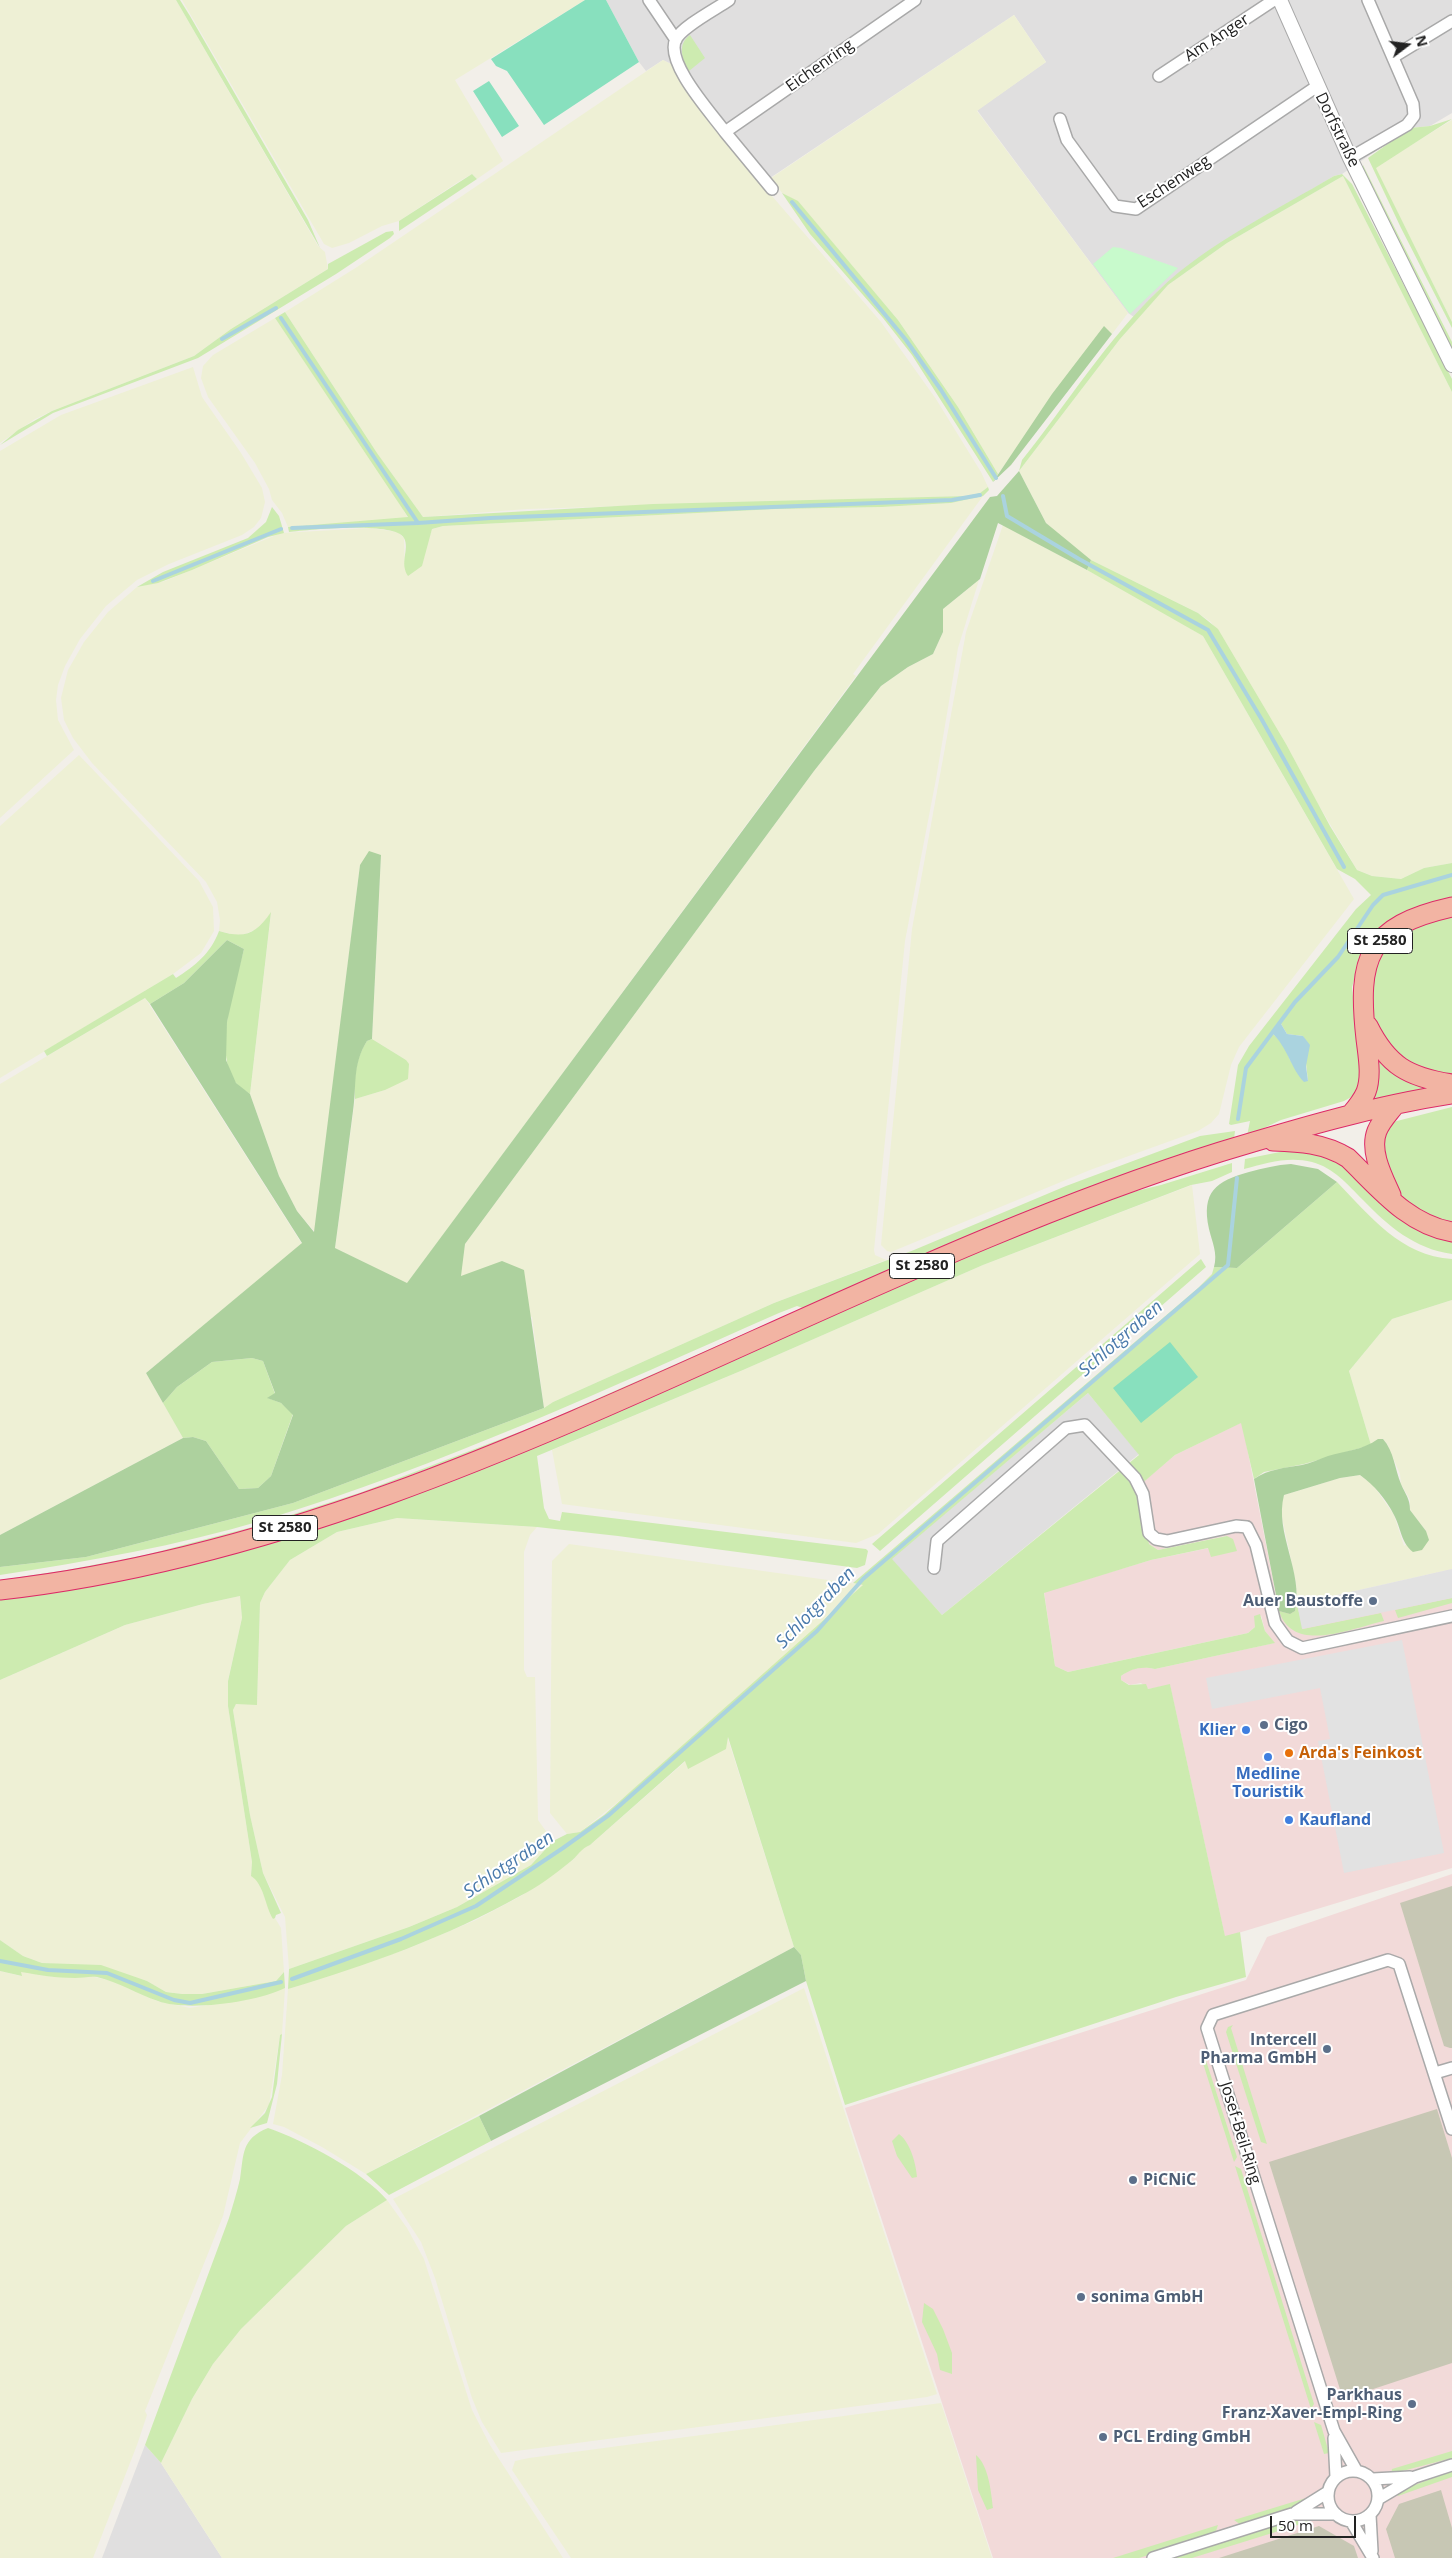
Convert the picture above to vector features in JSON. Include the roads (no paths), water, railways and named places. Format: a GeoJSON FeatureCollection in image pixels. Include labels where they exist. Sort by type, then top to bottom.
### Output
{"type":"FeatureCollection","features":[{"type":"Feature","properties":{"kind":"highway","name":"St 2580"},"geometry":{"type":"LineString","coordinates":[[1351,1114],[1360,1103],[1368,1085],[1368,1062],[1363,1017],[1363,976],[1371,953],[1380,940],[1390,931],[1414,918],[1452,907]]}},
{"type":"Feature","properties":{"kind":"highway","name":"St 2580"},"geometry":{"type":"LineString","coordinates":[[1363,1017],[1375,1041],[1393,1062],[1413,1075],[1452,1084]]}},
{"type":"Feature","properties":{"kind":"highway","name":"St 2580"},"geometry":{"type":"LineString","coordinates":[[0,1590],[71,1580],[174,1558],[283,1528],[392,1492],[508,1448],[1010,1228],[1156,1173],[1256,1141],[1351,1114],[1452,1094]]}},
{"type":"Feature","properties":{"kind":"highway","name":"St 2580"},"geometry":{"type":"LineString","coordinates":[[1395,1203],[1382,1176],[1375,1141],[1381,1124],[1396,1105]]}},
{"type":"Feature","properties":{"kind":"highway","name":"St 2580"},"geometry":{"type":"LineString","coordinates":[[1256,1141],[1306,1142],[1338,1152],[1348,1158],[1395,1203],[1421,1223],[1452,1232]]}},
{"type":"Feature","properties":{"kind":"street"},"geometry":{"type":"LineString","coordinates":[[649,0],[676,40],[676,58],[680,68],[725,132],[772,189]]}},
{"type":"Feature","properties":{"kind":"street"},"geometry":{"type":"LineString","coordinates":[[676,40],[682,32],[729,0]]}},
{"type":"Feature","properties":{"kind":"street","name":"Eichenring"},"geometry":{"type":"LineString","coordinates":[[725,132],[914,0]]}},
{"type":"Feature","properties":{"kind":"street","name":"Am Anger"},"geometry":{"type":"LineString","coordinates":[[1159,76],[1274,0]]}},
{"type":"Feature","properties":{"kind":"street","name":"Dorfstraße"},"geometry":{"type":"LineString","coordinates":[[1280,0],[1316,87],[1452,365]]}},
{"type":"Feature","properties":{"kind":"street"},"geometry":{"type":"LineString","coordinates":[[1350,158],[1407,125],[1414,116],[1413,104],[1368,0]]}},
{"type":"Feature","properties":{"kind":"street"},"geometry":{"type":"LineString","coordinates":[[1393,58],[1452,21]]}},
{"type":"Feature","properties":{"kind":"street","name":"Eschenweg"},"geometry":{"type":"LineString","coordinates":[[1060,119],[1067,140],[1115,206],[1136,209],[1316,87]]}},
{"type":"Feature","properties":{"kind":"street"},"geometry":{"type":"LineString","coordinates":[[934,1568],[936,1541],[1066,1428],[1085,1425],[1135,1478],[1143,1494],[1149,1533],[1156,1539],[1167,1541],[1236,1526],[1246,1528],[1256,1545],[1275,1623],[1288,1640],[1302,1648],[1452,1616]]}},
{"type":"Feature","properties":{"kind":"street","name":"Josef-Beil-Ring"},"geometry":{"type":"LineString","coordinates":[[1356,2470],[1334,2432],[1207,2028],[1213,2015],[1388,1960],[1399,1964],[1452,2129]]}},
{"type":"Feature","properties":{"kind":"street"},"geometry":{"type":"LineString","coordinates":[[1434,2073],[1452,2068]]}},
{"type":"Feature","properties":{"kind":"street","name":"Josef-Beil-Ring"},"geometry":{"type":"LineString","coordinates":[[1334,2432],[1336,2477]]}},
{"type":"Feature","properties":{"kind":"street"},"geometry":{"type":"LineString","coordinates":[[1378,2499],[1415,2477],[1452,2465]]}},
{"type":"Feature","properties":{"kind":"street"},"geometry":{"type":"LineString","coordinates":[[1292,2514],[1336,2514],[1351,2521],[1365,2519],[1370,2515],[1378,2499],[1378,2489],[1373,2479],[1365,2473],[1356,2470],[1345,2472],[1336,2477],[1328,2492],[1328,2500],[1336,2514]]}},
{"type":"Feature","properties":{"kind":"street"},"geometry":{"type":"LineString","coordinates":[[1373,2479],[1415,2477]]}},
{"type":"Feature","properties":{"kind":"street"},"geometry":{"type":"LineString","coordinates":[[1153,2558],[1292,2514],[1328,2492]]}},
{"type":"Feature","properties":{"kind":"street"},"geometry":{"type":"LineString","coordinates":[[1370,2515],[1372,2557]]}},
{"type":"Feature","properties":{"kind":"street"},"geometry":{"type":"LineString","coordinates":[[1351,2521],[1372,2557]]}},
{"type":"Feature","properties":{"kind":"water"},"geometry":{"type":"Polygon","coordinates":[[[1280,1022],[1287,1034],[1303,1036],[1310,1045],[1306,1066],[1308,1081],[1304,1082],[1299,1076],[1282,1045],[1272,1033],[1280,1022]]]}},
{"type":"Feature","properties":{"kind":"waterway"},"geometry":{"type":"LineString","coordinates":[[792,202],[906,340],[941,390],[996,478]]}},
{"type":"Feature","properties":{"kind":"waterway"},"geometry":{"type":"LineString","coordinates":[[222,339],[276,308]]}},
{"type":"Feature","properties":{"kind":"waterway"},"geometry":{"type":"LineString","coordinates":[[281,318],[418,523],[490,518],[952,500],[980,495]]}},
{"type":"Feature","properties":{"kind":"waterway"},"geometry":{"type":"LineString","coordinates":[[1003,496],[1007,516],[1079,559],[1208,630],[1262,720],[1344,867]]}},
{"type":"Feature","properties":{"kind":"waterway"},"geometry":{"type":"LineString","coordinates":[[292,528],[418,523]]}},
{"type":"Feature","properties":{"kind":"waterway"},"geometry":{"type":"LineString","coordinates":[[153,581],[281,529]]}},
{"type":"Feature","properties":{"kind":"waterway"},"geometry":{"type":"LineString","coordinates":[[1238,1119],[1246,1068],[1295,1002],[1338,957],[1373,905],[1383,895],[1452,875]]}},
{"type":"Feature","properties":{"kind":"waterway","name":"Schlotgraben"},"geometry":{"type":"LineString","coordinates":[[292,1979],[401,1939],[476,1906],[609,1815],[817,1631],[863,1579],[1228,1265],[1237,1178]]}},
{"type":"Feature","properties":{"kind":"waterway","name":"Schlotgraben"},"geometry":{"type":"LineString","coordinates":[[0,1961],[48,1970],[107,1973],[174,2000],[190,2003],[281,1982]]}},
{"type":"Feature","properties":{"kind":"place","name":"Auer Baustoffe"},"geometry":{"type":"Point","coordinates":[1373,1601]}},
{"type":"Feature","properties":{"kind":"place","name":"Cigo"},"geometry":{"type":"Point","coordinates":[1264,1725]}},
{"type":"Feature","properties":{"kind":"place","name":"Klier"},"geometry":{"type":"Point","coordinates":[1246,1730]}},
{"type":"Feature","properties":{"kind":"place","name":"Arda's Feinkost"},"geometry":{"type":"Point","coordinates":[1289,1753]}},
{"type":"Feature","properties":{"kind":"place","name":"Medline Touristik"},"geometry":{"type":"Point","coordinates":[1268,1757]}},
{"type":"Feature","properties":{"kind":"place","name":"Kaufland"},"geometry":{"type":"Point","coordinates":[1289,1820]}},
{"type":"Feature","properties":{"kind":"place","name":"Intercell Pharma GmbH"},"geometry":{"type":"Point","coordinates":[1327,2049]}},
{"type":"Feature","properties":{"kind":"place","name":"PiCNiC"},"geometry":{"type":"Point","coordinates":[1133,2180]}},
{"type":"Feature","properties":{"kind":"place","name":"sonima GmbH"},"geometry":{"type":"Point","coordinates":[1081,2297]}},
{"type":"Feature","properties":{"kind":"place","name":"Parkhaus Franz-Xaver-Empl-Ring"},"geometry":{"type":"Point","coordinates":[1412,2404]}},
{"type":"Feature","properties":{"kind":"place","name":"PCL Erding GmbH"},"geometry":{"type":"Point","coordinates":[1103,2437]}}]}
